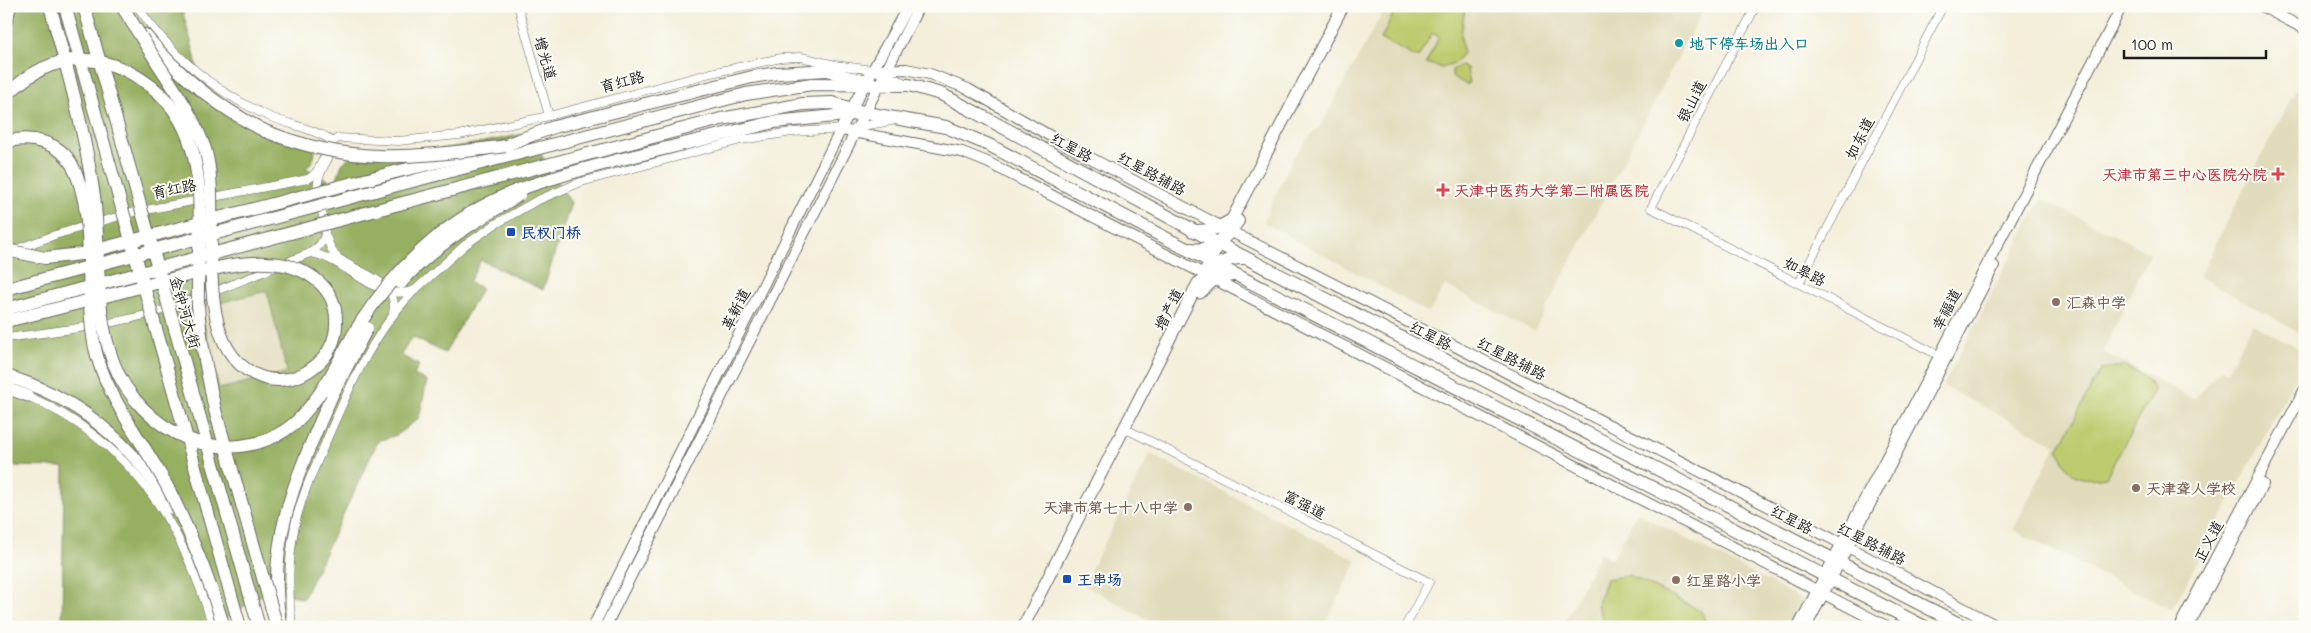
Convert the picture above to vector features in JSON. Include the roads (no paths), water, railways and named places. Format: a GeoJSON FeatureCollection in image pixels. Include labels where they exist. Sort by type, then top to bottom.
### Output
{"type":"FeatureCollection","features":[{"type":"Feature","properties":{"kind":"main road"},"geometry":{"type":"LineString","coordinates":[[6,21],[10,6]]}},
{"type":"Feature","properties":{"kind":"main road"},"geometry":{"type":"LineString","coordinates":[[50,6],[84,146],[94,197],[102,308],[113,361],[127,388],[145,411],[171,431],[212,446],[244,446],[271,438],[297,421],[318,396],[372,307],[416,256],[455,223],[484,204],[524,186],[725,133],[794,118],[850,112],[866,113]]}},
{"type":"Feature","properties":{"kind":"main road"},"geometry":{"type":"LineString","coordinates":[[65,6],[240,627]]}},
{"type":"Feature","properties":{"kind":"main road","name":"金钟河大街"},"geometry":{"type":"LineString","coordinates":[[84,6],[259,627]]}},
{"type":"Feature","properties":{"kind":"main road"},"geometry":{"type":"LineString","coordinates":[[1221,248],[1343,6]]}},
{"type":"Feature","properties":{"kind":"main road"},"geometry":{"type":"LineString","coordinates":[[1197,292],[1349,6]]}},
{"type":"Feature","properties":{"kind":"main road"},"geometry":{"type":"LineString","coordinates":[[129,9],[170,64],[208,97],[252,125],[288,140],[328,152],[375,157],[435,154],[507,146]]}},
{"type":"Feature","properties":{"kind":"main road"},"geometry":{"type":"LineString","coordinates":[[6,321],[156,283],[209,270],[218,268],[270,263],[303,271],[325,288],[335,309],[334,340],[323,358],[308,371],[292,378],[277,380],[248,371],[232,357],[226,348],[219,332],[214,300],[212,278],[212,269],[211,212],[210,176],[206,151],[198,130],[184,104],[129,9]]}},
{"type":"Feature","properties":{"kind":"main road"},"geometry":{"type":"LineString","coordinates":[[6,96],[29,76],[42,68],[73,59],[88,60],[119,67],[140,78],[169,104],[182,124],[197,165],[199,317],[208,380],[277,627]]}},
{"type":"Feature","properties":{"kind":"main road"},"geometry":{"type":"LineString","coordinates":[[6,251],[45,258],[81,254],[395,172],[507,146],[554,127],[752,77],[811,70],[828,70],[846,77],[868,78]]}},
{"type":"Feature","properties":{"kind":"main road","name":"育红路"},"geometry":{"type":"LineString","coordinates":[[6,290],[762,91],[884,76]]}},
{"type":"Feature","properties":{"kind":"main road","name":"红星路"},"geometry":{"type":"LineString","coordinates":[[884,76],[941,94],[1192,230],[1221,248],[1236,275],[1925,627]]}},
{"type":"Feature","properties":{"kind":"main road"},"geometry":{"type":"LineString","coordinates":[[6,310],[266,238],[721,119],[817,102],[850,112]]}},
{"type":"Feature","properties":{"kind":"main road","name":"红星路"},"geometry":{"type":"LineString","coordinates":[[866,113],[946,127],[973,138],[1183,247],[1221,248]]}},
{"type":"Feature","properties":{"kind":"main road"},"geometry":{"type":"LineString","coordinates":[[6,142],[29,139],[46,143],[60,151],[72,165],[81,189],[85,210],[91,315],[98,356],[113,395],[167,486],[191,537],[211,587],[224,627]]}},
{"type":"Feature","properties":{"kind":"main road"},"geometry":{"type":"LineString","coordinates":[[281,627],[276,574],[281,529],[286,508],[299,470],[332,395],[365,332],[383,304],[407,276],[434,251],[496,209],[553,179]]}},
{"type":"Feature","properties":{"kind":"main road"},"geometry":{"type":"LineString","coordinates":[[1183,247],[1199,250],[1235,245],[1244,258]]}},
{"type":"Feature","properties":{"kind":"main road"},"geometry":{"type":"LineString","coordinates":[[1221,248],[1244,258]]}},
{"type":"Feature","properties":{"kind":"main road","name":"红星路"},"geometry":{"type":"LineString","coordinates":[[1244,258],[1965,627]]}},
{"type":"Feature","properties":{"kind":"main road","name":"增产道"},"geometry":{"type":"LineString","coordinates":[[1023,627],[1197,292]]}},
{"type":"Feature","properties":{"kind":"main road"},"geometry":{"type":"LineString","coordinates":[[6,376],[62,398],[79,408],[113,435],[161,489],[191,537]]}},
{"type":"Feature","properties":{"kind":"main road"},"geometry":{"type":"LineString","coordinates":[[6,388],[28,396]]}},
{"type":"Feature","properties":{"kind":"main road","name":"增产道"},"geometry":{"type":"LineString","coordinates":[[1030,627],[1127,429]]}},
{"type":"Feature","properties":{"kind":"street","name":"增光道"},"geometry":{"type":"LineString","coordinates":[[518,6],[548,116]]}},
{"type":"Feature","properties":{"kind":"street","name":"革新道"},"geometry":{"type":"LineString","coordinates":[[593,627],[850,112],[908,6]]}},
{"type":"Feature","properties":{"kind":"street"},"geometry":{"type":"LineString","coordinates":[[884,76],[919,6]]}},
{"type":"Feature","properties":{"kind":"street","name":"银山道"},"geometry":{"type":"LineString","coordinates":[[1651,208],[1756,6]]}},
{"type":"Feature","properties":{"kind":"street","name":"如东道"},"geometry":{"type":"LineString","coordinates":[[1799,283],[1943,6]]}},
{"type":"Feature","properties":{"kind":"street","name":"幸福道"},"geometry":{"type":"LineString","coordinates":[[1943,357],[2122,6]]}},
{"type":"Feature","properties":{"kind":"street","name":"幸福道"},"geometry":{"type":"LineString","coordinates":[[1798,627],[1837,560],[2127,6]]}},
{"type":"Feature","properties":{"kind":"street"},"geometry":{"type":"LineString","coordinates":[[2261,6],[2305,28]]}},
{"type":"Feature","properties":{"kind":"street"},"geometry":{"type":"LineString","coordinates":[[2273,6],[2305,22]]}},
{"type":"Feature","properties":{"kind":"street","name":"育红路"},"geometry":{"type":"LineString","coordinates":[[129,9],[153,27],[184,60],[218,87],[263,114],[335,140],[398,141],[436,138],[548,116],[711,73],[781,58],[801,57],[835,65],[868,78]]}},
{"type":"Feature","properties":{"kind":"street","name":"红星路辅路"},"geometry":{"type":"LineString","coordinates":[[868,78],[884,76],[906,69],[930,74],[968,89],[1066,145],[1221,248],[1820,591],[1888,627]]}},
{"type":"Feature","properties":{"kind":"street","name":"革新道"},"geometry":{"type":"LineString","coordinates":[[605,627],[884,76]]}},
{"type":"Feature","properties":{"kind":"street"},"geometry":{"type":"LineString","coordinates":[[857,129],[904,119]]}},
{"type":"Feature","properties":{"kind":"street","name":"红星路辅路"},"geometry":{"type":"LineString","coordinates":[[842,130],[857,129],[953,150],[1221,248],[1844,546],[1999,627]]}},
{"type":"Feature","properties":{"kind":"street"},"geometry":{"type":"LineString","coordinates":[[292,627],[289,582],[296,524],[304,494],[350,390],[392,315],[444,263],[487,230],[536,201],[581,182],[741,140],[792,132],[842,130]]}},
{"type":"Feature","properties":{"kind":"street"},"geometry":{"type":"LineString","coordinates":[[304,180],[316,172],[335,140]]}},
{"type":"Feature","properties":{"kind":"street"},"geometry":{"type":"LineString","coordinates":[[335,140],[319,178],[318,187],[326,236],[336,257],[375,279],[390,292],[394,299],[392,315]]}},
{"type":"Feature","properties":{"kind":"street","name":"育红路"},"geometry":{"type":"LineString","coordinates":[[6,251],[130,213],[304,180]]}},
{"type":"Feature","properties":{"kind":"street"},"geometry":{"type":"LineString","coordinates":[[304,180],[315,183],[318,187]]}},
{"type":"Feature","properties":{"kind":"street","name":"如皋路"},"geometry":{"type":"LineString","coordinates":[[1651,208],[1943,357]]}},
{"type":"Feature","properties":{"kind":"street"},"geometry":{"type":"LineString","coordinates":[[6,338],[119,321],[158,312],[310,254],[320,246],[326,236]]}},
{"type":"Feature","properties":{"kind":"street"},"geometry":{"type":"LineString","coordinates":[[310,254],[332,260],[390,292],[402,294],[416,289]]}},
{"type":"Feature","properties":{"kind":"street","name":"正义道"},"geometry":{"type":"LineString","coordinates":[[2179,627],[2305,389]]}},
{"type":"Feature","properties":{"kind":"street"},"geometry":{"type":"LineString","coordinates":[[28,396],[58,410],[95,435],[146,486],[176,532],[193,571],[213,627]]}},
{"type":"Feature","properties":{"kind":"street","name":"正义道"},"geometry":{"type":"LineString","coordinates":[[2188,627],[2305,404]]}},
{"type":"Feature","properties":{"kind":"street","name":"富强道"},"geometry":{"type":"LineString","coordinates":[[1127,429],[1429,582],[1405,627]]}},
{"type":"Feature","properties":{"kind":"street","name":"幸福道"},"geometry":{"type":"LineString","coordinates":[[1806,627],[1820,591]]}},
{"type":"Feature","properties":{"kind":"place","name":"地下停车场出入口"},"geometry":{"type":"Point","coordinates":[1679,43]}},
{"type":"Feature","properties":{"kind":"place","name":"天津市第三中心医院分院"},"geometry":{"type":"Point","coordinates":[2278,174]}},
{"type":"Feature","properties":{"kind":"place","name":"天津中医药大学第二附属医院"},"geometry":{"type":"Point","coordinates":[1443,190]}},
{"type":"Feature","properties":{"kind":"place","name":"民权门桥"},"geometry":{"type":"Point","coordinates":[511,232]}},
{"type":"Feature","properties":{"kind":"place","name":"汇森中学"},"geometry":{"type":"Point","coordinates":[2056,302]}},
{"type":"Feature","properties":{"kind":"place","name":"天津聋人学校"},"geometry":{"type":"Point","coordinates":[2136,488]}},
{"type":"Feature","properties":{"kind":"place","name":"天津市第七十八中学"},"geometry":{"type":"Point","coordinates":[1188,507]}},
{"type":"Feature","properties":{"kind":"place","name":"王串场"},"geometry":{"type":"Point","coordinates":[1067,579]}},
{"type":"Feature","properties":{"kind":"place","name":"红星路小学"},"geometry":{"type":"Point","coordinates":[1676,580]}}]}
